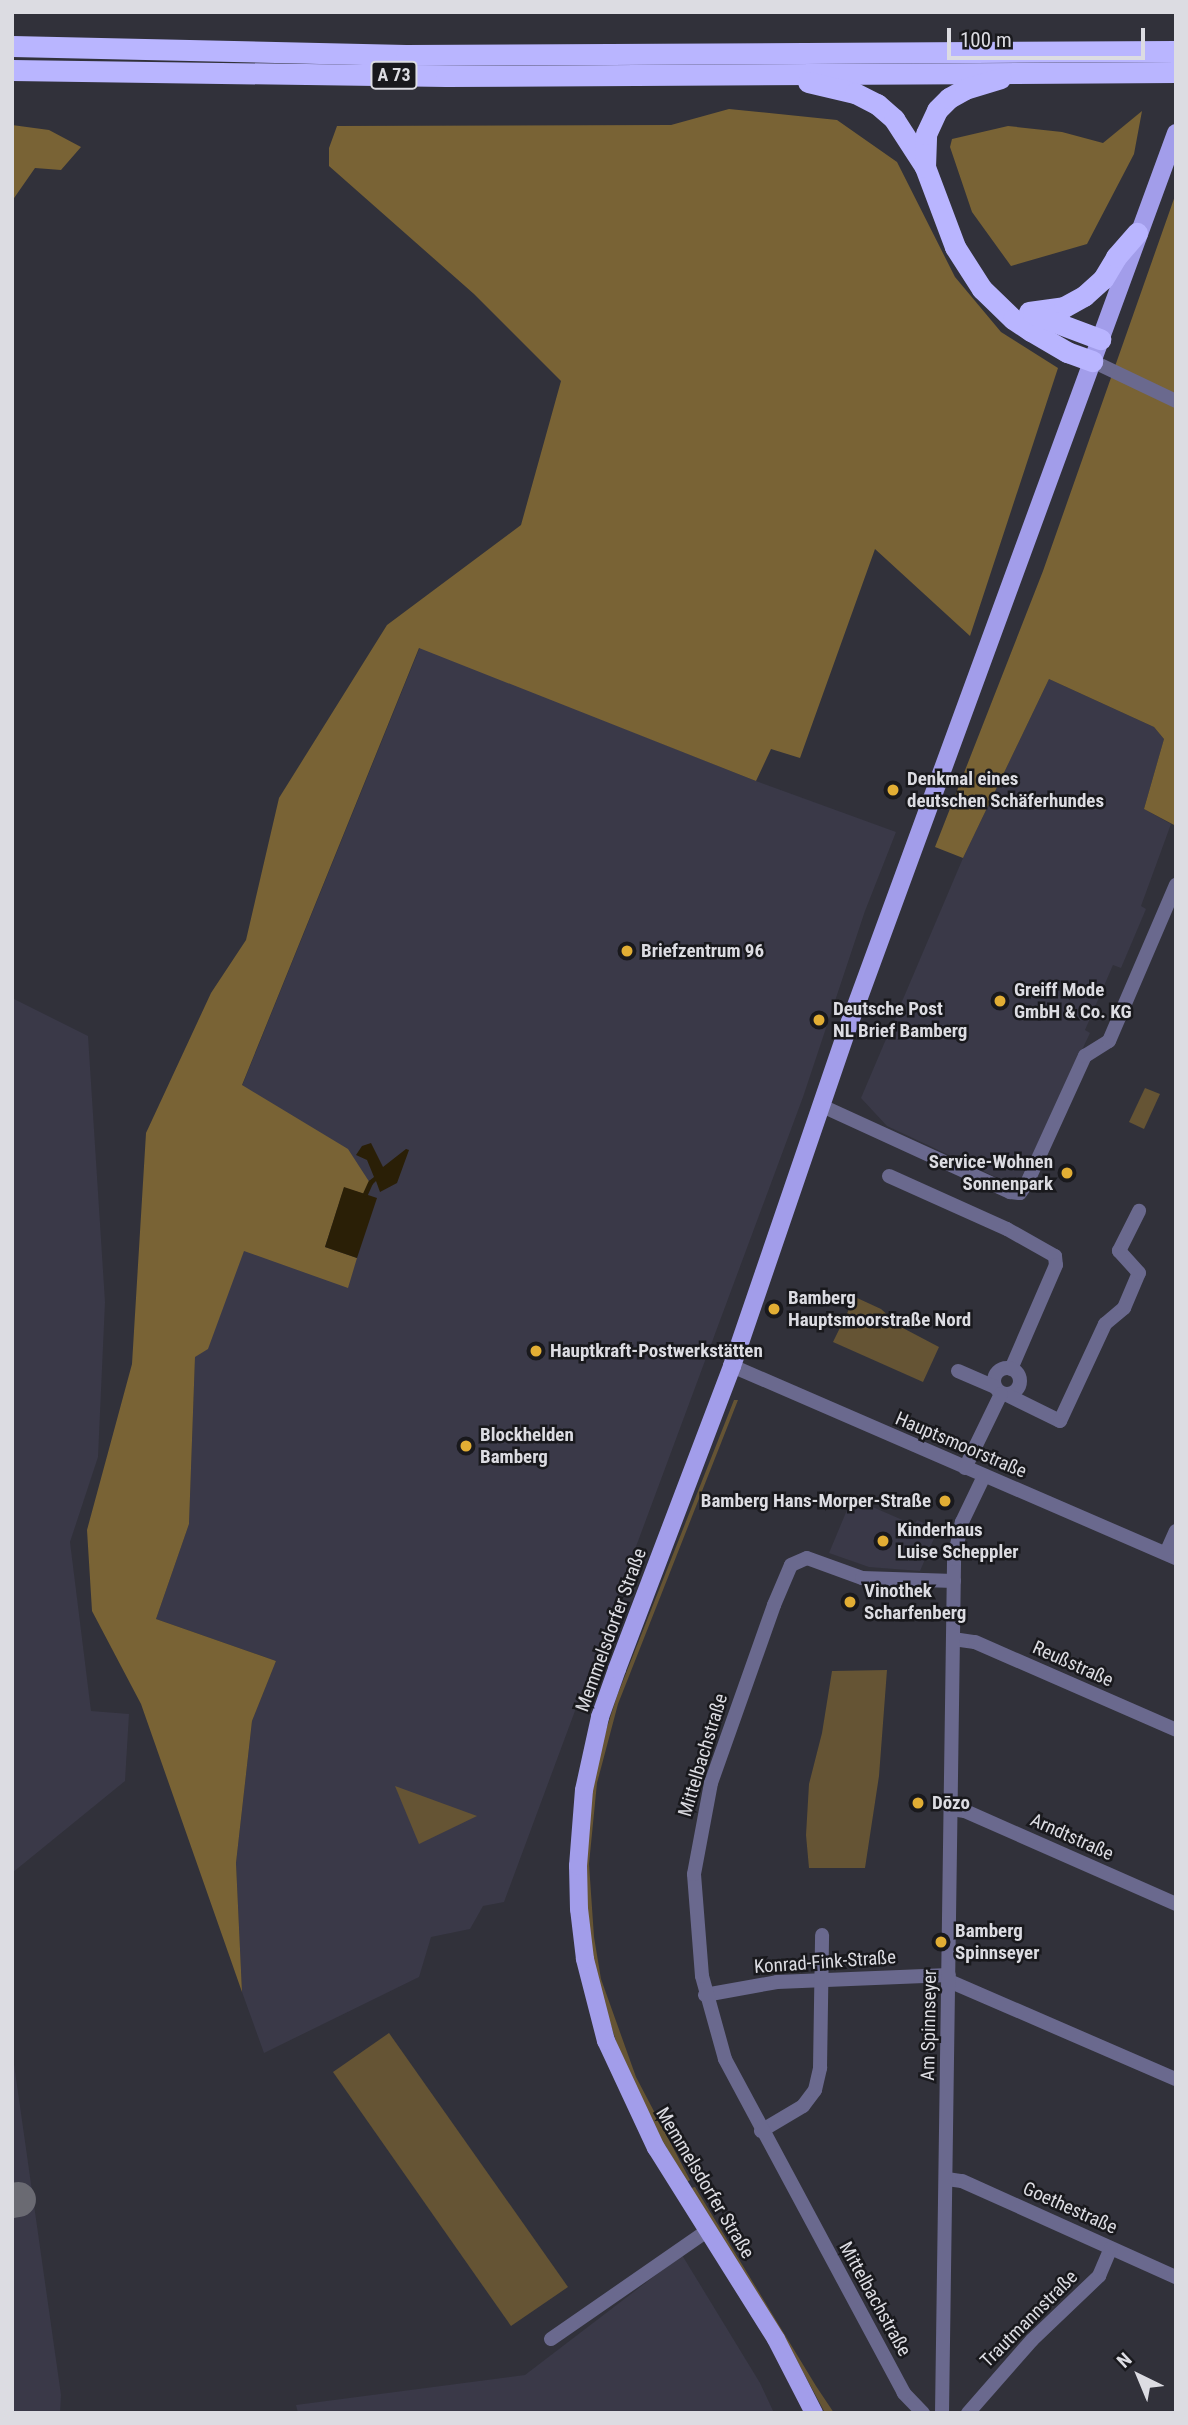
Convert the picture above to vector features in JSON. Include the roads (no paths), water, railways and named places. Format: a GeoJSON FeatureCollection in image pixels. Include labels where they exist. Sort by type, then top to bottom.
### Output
{"type":"FeatureCollection","features":[{"type":"Feature","properties":{"kind":"highway","name":"A 73"},"geometry":{"type":"LineString","coordinates":[[12,46],[448,55],[1176,51]]}},
{"type":"Feature","properties":{"kind":"highway","name":"A 73"},"geometry":{"type":"LineString","coordinates":[[12,70],[420,76],[1176,72]]}},
{"type":"Feature","properties":{"kind":"highway"},"geometry":{"type":"LineString","coordinates":[[925,167],[926,134],[937,110],[949,98],[965,89],[1016,72]]}},
{"type":"Feature","properties":{"kind":"highway"},"geometry":{"type":"LineString","coordinates":[[775,75],[855,93],[877,104],[894,119],[925,167],[954,247],[995,302],[1031,331],[1092,362]]}},
{"type":"Feature","properties":{"kind":"highway"},"geometry":{"type":"LineString","coordinates":[[1029,312],[1064,307],[1084,296],[1102,279],[1116,257],[1138,233]]}},
{"type":"Feature","properties":{"kind":"highway"},"geometry":{"type":"LineString","coordinates":[[995,302],[1100,339]]}},
{"type":"Feature","properties":{"kind":"main road","name":"Memmelsdorfer Straße"},"geometry":{"type":"LineString","coordinates":[[814,2413],[776,2339],[651,2137],[606,2041],[585,1959],[578,1866],[583,1790],[600,1717],[732,1366],[914,845],[1176,134]]}},
{"type":"Feature","properties":{"kind":"street"},"geometry":{"type":"LineString","coordinates":[[1092,362],[1176,401]]}},
{"type":"Feature","properties":{"kind":"street"},"geometry":{"type":"LineString","coordinates":[[822,1106],[1002,1188],[1020,1193],[1027,1184],[1085,1056],[1109,1041],[1176,885]]}},
{"type":"Feature","properties":{"kind":"street"},"geometry":{"type":"LineString","coordinates":[[889,1176],[1007,1229],[1055,1256],[1056,1265],[1011,1369]]}},
{"type":"Feature","properties":{"kind":"street"},"geometry":{"type":"LineString","coordinates":[[958,1371],[1060,1421],[1105,1324],[1124,1308],[1139,1273],[1119,1251],[1139,1211]]}},
{"type":"Feature","properties":{"kind":"street","name":"Hauptsmoorstraße"},"geometry":{"type":"LineString","coordinates":[[732,1366],[1171,1556]]}},
{"type":"Feature","properties":{"kind":"street"},"geometry":{"type":"LineString","coordinates":[[1001,1392],[1016,1391],[1020,1380],[1011,1369]]}},
{"type":"Feature","properties":{"kind":"street"},"geometry":{"type":"LineString","coordinates":[[965,1468],[1001,1392],[995,1376],[1000,1370],[1011,1369]]}},
{"type":"Feature","properties":{"kind":"street","name":"Am Spinnseyer"},"geometry":{"type":"LineString","coordinates":[[942,2413],[954,1581],[958,1536],[984,1476]]}},
{"type":"Feature","properties":{"kind":"street"},"geometry":{"type":"LineString","coordinates":[[1171,1556],[1176,1531]]}},
{"type":"Feature","properties":{"kind":"street","name":"Mittelbachstraße"},"geometry":{"type":"LineString","coordinates":[[923,2413],[904,2393],[761,2131],[725,2059],[705,1994],[695,1903],[698,1840],[714,1772],[787,1571],[795,1562],[807,1558],[862,1578],[954,1581]]}},
{"type":"Feature","properties":{"kind":"street","name":"Reußstraße"},"geometry":{"type":"LineString","coordinates":[[953,1639],[975,1642],[1176,1730]]}},
{"type":"Feature","properties":{"kind":"street","name":"Arndtstraße"},"geometry":{"type":"LineString","coordinates":[[951,1809],[965,1811],[1176,1904]]}},
{"type":"Feature","properties":{"kind":"street"},"geometry":{"type":"LineString","coordinates":[[761,2131],[803,2106],[815,2090],[820,2068],[822,1934]]}},
{"type":"Feature","properties":{"kind":"street","name":"Konrad-Fink-Straße"},"geometry":{"type":"LineString","coordinates":[[705,1994],[821,1978],[949,1978]]}},
{"type":"Feature","properties":{"kind":"street"},"geometry":{"type":"LineString","coordinates":[[949,1978],[1176,2079]]}},
{"type":"Feature","properties":{"kind":"street","name":"Goethestraße"},"geometry":{"type":"LineString","coordinates":[[947,2179],[962,2181],[1176,2277]]}},
{"type":"Feature","properties":{"kind":"street"},"geometry":{"type":"LineString","coordinates":[[551,2339],[707,2231]]}},
{"type":"Feature","properties":{"kind":"street","name":"Trautmannstraße"},"geometry":{"type":"LineString","coordinates":[[968,2413],[1015,2358],[1099,2276],[1111,2248]]}},
{"type":"Feature","properties":{"kind":"waterway"},"geometry":{"type":"LineString","coordinates":[[365,1194],[370,1183]]}},
{"type":"Feature","properties":{"kind":"place","name":"Denkmal eines deutschen Schäferhundes"},"geometry":{"type":"Point","coordinates":[893,790]}},
{"type":"Feature","properties":{"kind":"place","name":"Briefzentrum 96"},"geometry":{"type":"Point","coordinates":[627,951]}},
{"type":"Feature","properties":{"kind":"place","name":"Greiff Mode GmbH & Co. KG"},"geometry":{"type":"Point","coordinates":[1000,1001]}},
{"type":"Feature","properties":{"kind":"place","name":"Deutsche Post NL Brief Bamberg"},"geometry":{"type":"Point","coordinates":[819,1020]}},
{"type":"Feature","properties":{"kind":"place","name":"Service-Wohnen Sonnenpark"},"geometry":{"type":"Point","coordinates":[1067,1173]}},
{"type":"Feature","properties":{"kind":"place","name":"Bamberg Hauptsmoorstraße Nord"},"geometry":{"type":"Point","coordinates":[774,1309]}},
{"type":"Feature","properties":{"kind":"place","name":"Hauptkraft-Postwerkstätten"},"geometry":{"type":"Point","coordinates":[536,1351]}},
{"type":"Feature","properties":{"kind":"place","name":"Blockhelden Bamberg"},"geometry":{"type":"Point","coordinates":[466,1446]}},
{"type":"Feature","properties":{"kind":"place","name":"Bamberg Hans-Morper-Straße"},"geometry":{"type":"Point","coordinates":[945,1501]}},
{"type":"Feature","properties":{"kind":"place","name":"Kinderhaus Luise Scheppler"},"geometry":{"type":"Point","coordinates":[883,1541]}},
{"type":"Feature","properties":{"kind":"place","name":"Vinothek Scharfenberg"},"geometry":{"type":"Point","coordinates":[850,1602]}},
{"type":"Feature","properties":{"kind":"place","name":"Dōzo"},"geometry":{"type":"Point","coordinates":[918,1803]}},
{"type":"Feature","properties":{"kind":"place","name":"Bamberg Spinnseyer"},"geometry":{"type":"Point","coordinates":[941,1942]}}]}
